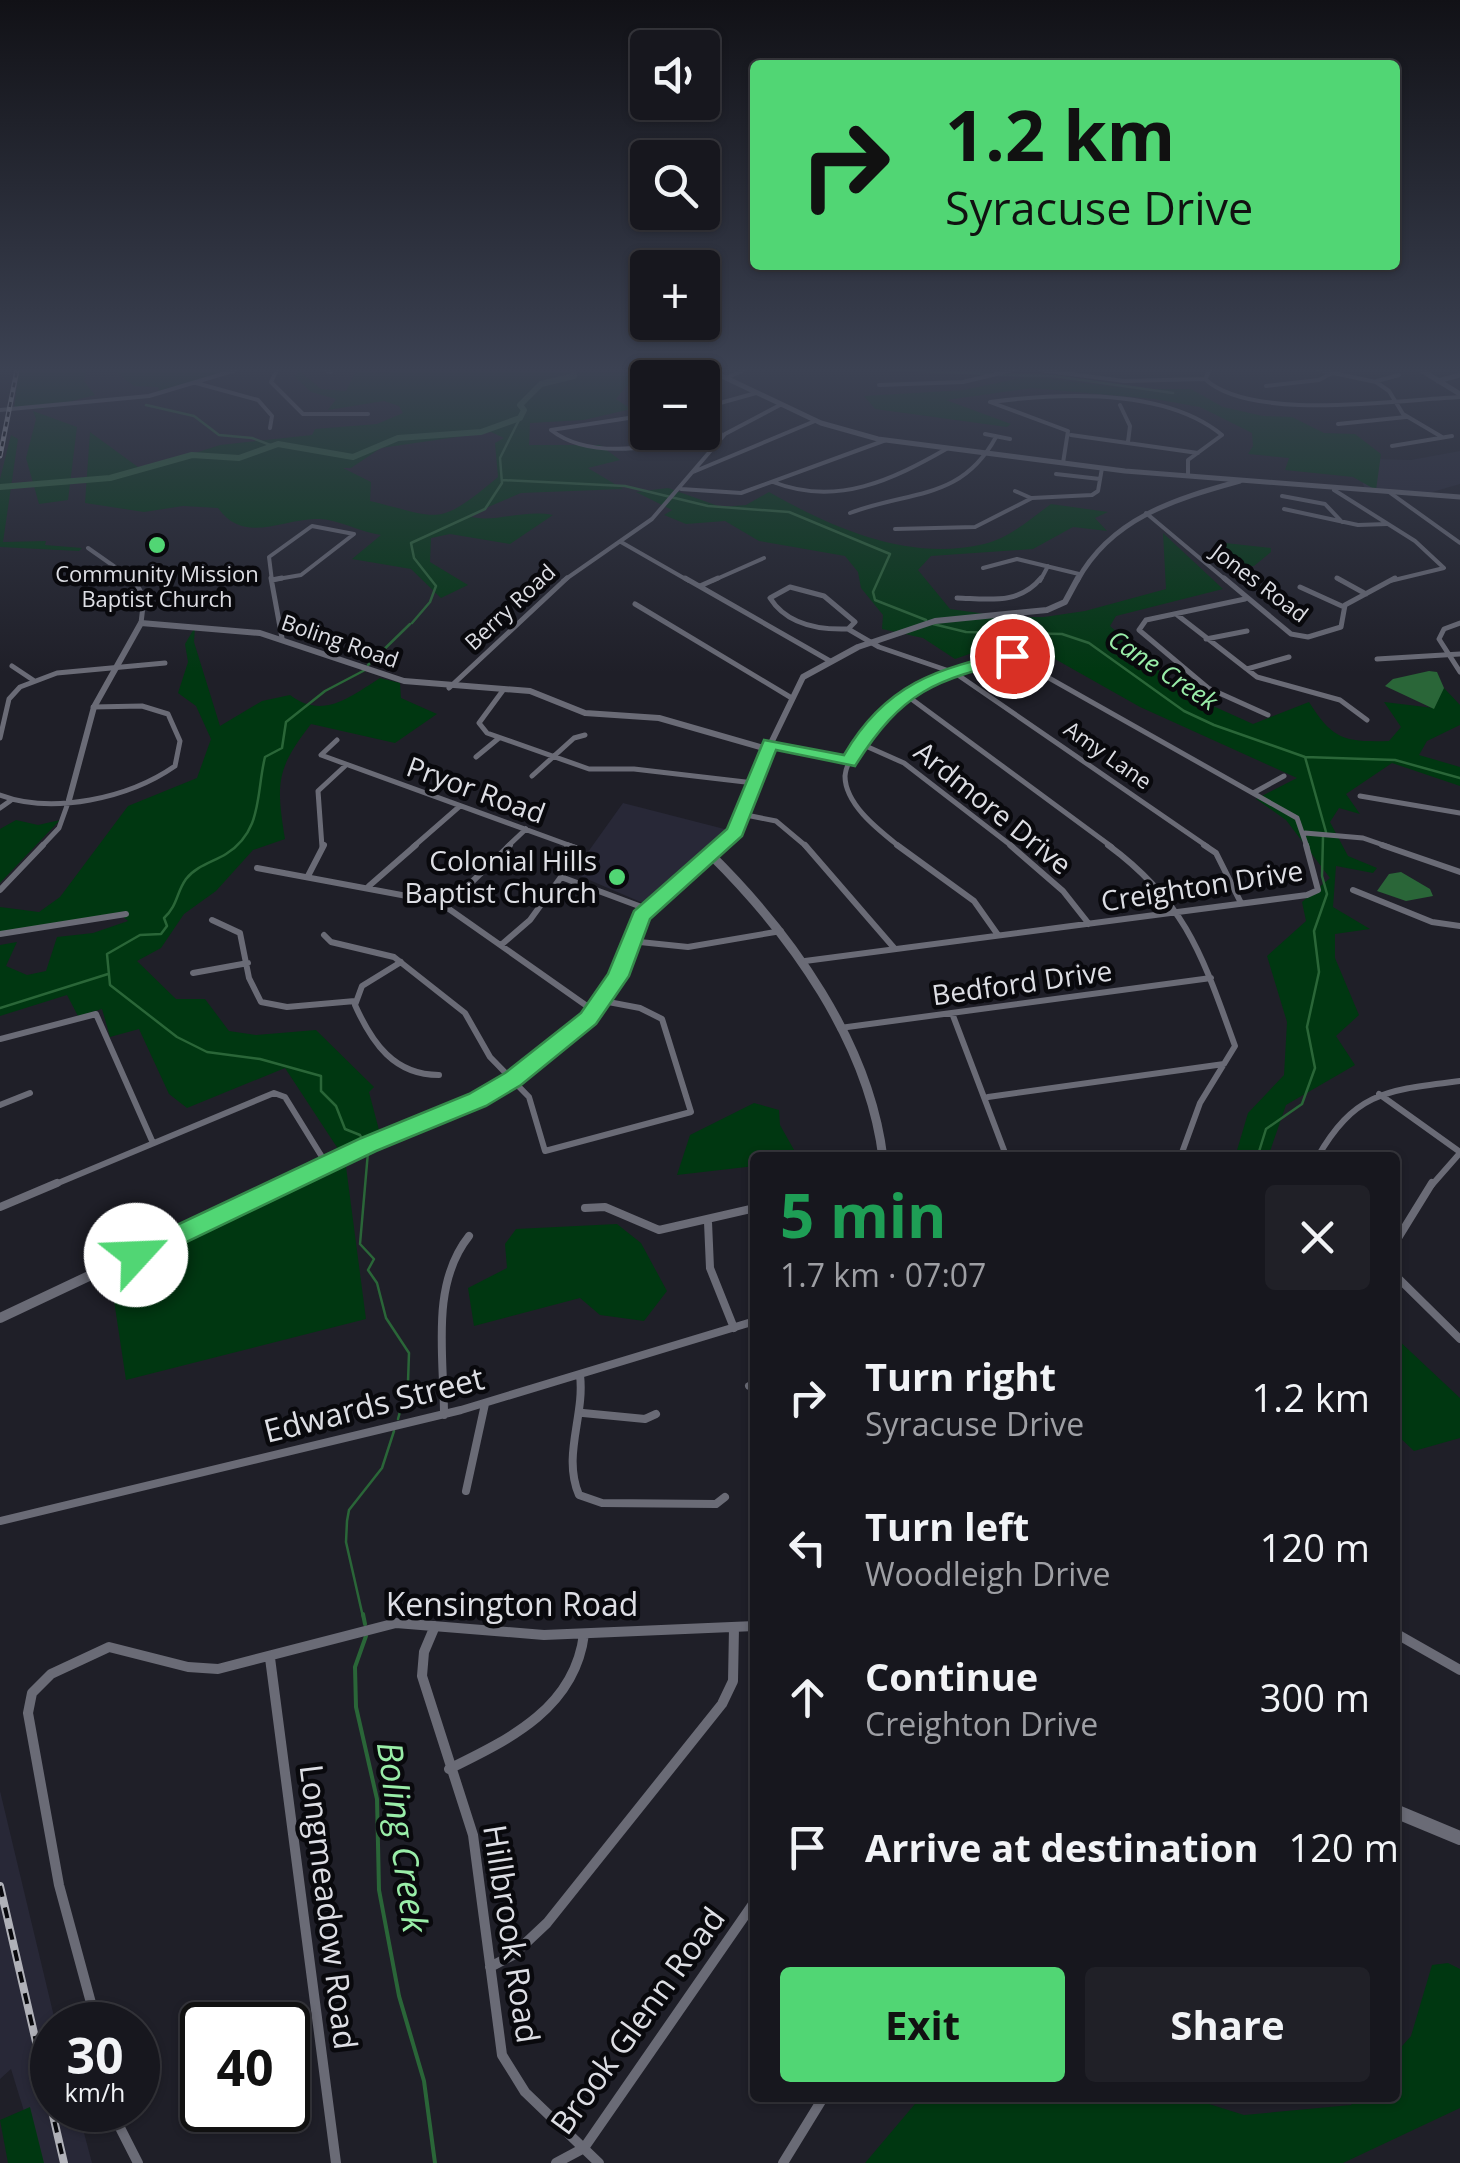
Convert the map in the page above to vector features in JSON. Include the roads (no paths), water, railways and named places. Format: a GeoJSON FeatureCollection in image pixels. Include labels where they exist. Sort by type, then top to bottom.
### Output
{"type":"FeatureCollection","features":[{"type":"Feature","properties":{"kind":"street"},"geometry":{"type":"LineString","coordinates":[[676,493],[733,494],[803,471]]}},
{"type":"Feature","properties":{"kind":"street"},"geometry":{"type":"LineString","coordinates":[[773,482],[802,495],[838,496],[895,471]]}},
{"type":"Feature","properties":{"kind":"street"},"geometry":{"type":"LineString","coordinates":[[850,513],[870,505],[932,493],[977,471]]}},
{"type":"Feature","properties":{"kind":"street"},"geometry":{"type":"LineString","coordinates":[[895,529],[975,527],[1032,498],[1092,495],[1098,491],[1101,471]]}},
{"type":"Feature","properties":{"kind":"street"},"geometry":{"type":"LineString","coordinates":[[1134,471],[1224,479],[1236,484]]}},
{"type":"Feature","properties":{"kind":"street"},"geometry":{"type":"LineString","coordinates":[[1188,471],[1188,476]]}},
{"type":"Feature","properties":{"kind":"street","name":"Berry Road"},"geometry":{"type":"LineString","coordinates":[[449,688],[560,583],[621,542],[676,493],[693,472]]}},
{"type":"Feature","properties":{"kind":"street"},"geometry":{"type":"LineString","coordinates":[[1056,474],[1100,479]]}},
{"type":"Feature","properties":{"kind":"street"},"geometry":{"type":"LineString","coordinates":[[0,1318],[356,1150],[478,1100],[563,1042],[603,1002],[647,909],[736,832],[790,697],[803,676],[871,642],[932,622],[1047,610],[1066,602],[1079,574],[1129,522],[1181,497],[1257,482],[1460,497]]}},
{"type":"Feature","properties":{"kind":"street"},"geometry":{"type":"LineString","coordinates":[[1303,487],[1303,498]]}},
{"type":"Feature","properties":{"kind":"street","name":"Jones Road"},"geometry":{"type":"LineString","coordinates":[[1145,513],[1246,598],[1302,638],[1342,626],[1344,608],[1398,577],[1444,568],[1432,554],[1334,490]]}},
{"type":"Feature","properties":{"kind":"street"},"geometry":{"type":"LineString","coordinates":[[1014,491],[1032,498]]}},
{"type":"Feature","properties":{"kind":"street"},"geometry":{"type":"LineString","coordinates":[[1389,492],[1460,542]]}},
{"type":"Feature","properties":{"kind":"street"},"geometry":{"type":"LineString","coordinates":[[1282,496],[1332,508],[1342,522]]}},
{"type":"Feature","properties":{"kind":"street"},"geometry":{"type":"LineString","coordinates":[[1284,509],[1342,522],[1388,524]]}},
{"type":"Feature","properties":{"kind":"street"},"geometry":{"type":"LineString","coordinates":[[964,519],[975,527]]}},
{"type":"Feature","properties":{"kind":"street"},"geometry":{"type":"LineString","coordinates":[[272,580],[300,576],[354,534],[324,526],[310,527],[269,557],[272,580],[282,638]]}},
{"type":"Feature","properties":{"kind":"street"},"geometry":{"type":"LineString","coordinates":[[621,542],[830,662]]}},
{"type":"Feature","properties":{"kind":"street"},"geometry":{"type":"LineString","coordinates":[[0,890],[59,828],[69,800],[75,755],[93,707],[108,670],[141,624],[147,605],[144,590],[108,558],[88,548]]}},
{"type":"Feature","properties":{"kind":"street"},"geometry":{"type":"LineString","coordinates":[[699,587],[764,558]]}},
{"type":"Feature","properties":{"kind":"street"},"geometry":{"type":"LineString","coordinates":[[983,568],[1007,560],[1079,574]]}},
{"type":"Feature","properties":{"kind":"street"},"geometry":{"type":"LineString","coordinates":[[957,598],[1026,594],[1039,586],[1048,566]]}},
{"type":"Feature","properties":{"kind":"street"},"geometry":{"type":"LineString","coordinates":[[1337,578],[1368,595]]}},
{"type":"Feature","properties":{"kind":"street"},"geometry":{"type":"LineString","coordinates":[[788,587],[812,589],[853,616],[855,622],[848,629],[816,630],[775,606],[770,598],[788,587]]}},
{"type":"Feature","properties":{"kind":"street"},"geometry":{"type":"LineString","coordinates":[[1300,587],[1344,608]]}},
{"type":"Feature","properties":{"kind":"street"},"geometry":{"type":"LineString","coordinates":[[1246,598],[1146,620],[1138,630],[1208,688],[1268,715]]}},
{"type":"Feature","properties":{"kind":"street"},"geometry":{"type":"LineString","coordinates":[[635,604],[790,697]]}},
{"type":"Feature","properties":{"kind":"street"},"geometry":{"type":"LineString","coordinates":[[1175,614],[1246,670],[1268,681],[1340,700],[1367,720]]}},
{"type":"Feature","properties":{"kind":"street"},"geometry":{"type":"LineString","coordinates":[[1460,623],[1440,634],[1447,654],[1460,672]]}},
{"type":"Feature","properties":{"kind":"street","name":"Boling Road"},"geometry":{"type":"LineString","coordinates":[[141,624],[282,638],[404,681],[449,688],[534,692],[591,714],[666,720],[769,746]]}},
{"type":"Feature","properties":{"kind":"street","name":"Amy Lane"},"geometry":{"type":"LineString","coordinates":[[848,629],[947,671],[1016,712],[1214,851],[1241,904]]}},
{"type":"Feature","properties":{"kind":"street"},"geometry":{"type":"LineString","coordinates":[[1204,639],[1247,631]]}},
{"type":"Feature","properties":{"kind":"street"},"geometry":{"type":"LineString","coordinates":[[1377,659],[1460,654]]}},
{"type":"Feature","properties":{"kind":"street","name":"Creighton Drive"},"geometry":{"type":"LineString","coordinates":[[806,961],[1241,904],[1318,890],[1306,833],[1297,818],[1019,657],[947,671]]}},
{"type":"Feature","properties":{"kind":"street"},"geometry":{"type":"LineString","coordinates":[[1246,670],[1289,657]]}},
{"type":"Feature","properties":{"kind":"street"},"geometry":{"type":"LineString","coordinates":[[0,738],[9,700],[34,680],[62,672],[165,663]]}},
{"type":"Feature","properties":{"kind":"street"},"geometry":{"type":"LineString","coordinates":[[12,666],[34,680]]}},
{"type":"Feature","properties":{"kind":"street"},"geometry":{"type":"LineString","coordinates":[[947,671],[906,696],[859,743],[845,782],[855,802],[913,858],[971,898],[998,936]]}},
{"type":"Feature","properties":{"kind":"street"},"geometry":{"type":"LineString","coordinates":[[504,690],[479,722],[487,733],[500,738],[601,771],[634,769],[754,784]]}},
{"type":"Feature","properties":{"kind":"street"},"geometry":{"type":"LineString","coordinates":[[906,696],[1143,868],[1178,912],[1235,1040],[1234,1051],[1212,1080],[1182,1152]]}},
{"type":"Feature","properties":{"kind":"street"},"geometry":{"type":"LineString","coordinates":[[0,795],[10,801],[34,804],[69,800],[146,784],[168,773],[180,758],[175,722],[164,711],[142,706],[93,707]]}},
{"type":"Feature","properties":{"kind":"street"},"geometry":{"type":"LineString","coordinates":[[532,776],[552,756],[585,735]]}},
{"type":"Feature","properties":{"kind":"street"},"geometry":{"type":"LineString","coordinates":[[476,757],[500,738]]}},
{"type":"Feature","properties":{"kind":"street"},"geometry":{"type":"LineString","coordinates":[[308,876],[325,842],[318,791],[346,765],[320,754],[336,740]]}},
{"type":"Feature","properties":{"kind":"street","name":"Ardmore Drive"},"geometry":{"type":"LineString","coordinates":[[859,743],[898,758],[1032,859],[1068,894],[1089,924]]}},
{"type":"Feature","properties":{"kind":"street"},"geometry":{"type":"LineString","coordinates":[[769,746],[849,762]]}},
{"type":"Feature","properties":{"kind":"street","name":"Pryor Road"},"geometry":{"type":"LineString","coordinates":[[346,765],[576,848],[577,855],[562,877]]}},
{"type":"Feature","properties":{"kind":"street"},"geometry":{"type":"LineString","coordinates":[[1254,793],[1284,776]]}},
{"type":"Feature","properties":{"kind":"street"},"geometry":{"type":"LineString","coordinates":[[1360,796],[1460,813]]}},
{"type":"Feature","properties":{"kind":"street"},"geometry":{"type":"LineString","coordinates":[[0,808],[10,801]]}},
{"type":"Feature","properties":{"kind":"street"},"geometry":{"type":"LineString","coordinates":[[368,887],[460,806]]}},
{"type":"Feature","properties":{"kind":"street"},"geometry":{"type":"LineString","coordinates":[[746,814],[776,821],[794,832],[895,949]]}},
{"type":"Feature","properties":{"kind":"street"},"geometry":{"type":"LineString","coordinates":[[446,906],[526,829]]}},
{"type":"Feature","properties":{"kind":"street"},"geometry":{"type":"LineString","coordinates":[[1306,833],[1363,838],[1460,872]]}},
{"type":"Feature","properties":{"kind":"street"},"geometry":{"type":"LineString","coordinates":[[710,854],[806,961],[877,1117],[883,1152]]}},
{"type":"Feature","properties":{"kind":"street"},"geometry":{"type":"LineString","coordinates":[[257,868],[368,887],[446,906],[594,1011]]}},
{"type":"Feature","properties":{"kind":"street"},"geometry":{"type":"LineString","coordinates":[[501,945],[530,920],[562,877],[647,909]]}},
{"type":"Feature","properties":{"kind":"street"},"geometry":{"type":"LineString","coordinates":[[1353,890],[1379,896],[1429,924],[1460,926]]}},
{"type":"Feature","properties":{"kind":"street"},"geometry":{"type":"LineString","coordinates":[[0,934],[126,914]]}},
{"type":"Feature","properties":{"kind":"street"},"geometry":{"type":"LineString","coordinates":[[212,920],[242,931],[253,994],[266,1004],[355,1001]]}},
{"type":"Feature","properties":{"kind":"street"},"geometry":{"type":"LineString","coordinates":[[630,941],[688,947],[783,931]]}},
{"type":"Feature","properties":{"kind":"street"},"geometry":{"type":"LineString","coordinates":[[324,935],[331,942],[386,953],[465,1012],[490,1057],[529,1097],[546,1151],[691,1112],[665,1023],[640,1008],[603,1002]]}},
{"type":"Feature","properties":{"kind":"street"},"geometry":{"type":"LineString","coordinates":[[355,1001],[365,984],[401,962]]}},
{"type":"Feature","properties":{"kind":"street"},"geometry":{"type":"LineString","coordinates":[[193,972],[248,963]]}},
{"type":"Feature","properties":{"kind":"street","name":"Bedford Drive"},"geometry":{"type":"LineString","coordinates":[[839,1028],[1210,978]]}},
{"type":"Feature","properties":{"kind":"street"},"geometry":{"type":"LineString","coordinates":[[355,1001],[363,1021],[396,1068],[414,1076],[439,1075]]}},
{"type":"Feature","properties":{"kind":"street"},"geometry":{"type":"LineString","coordinates":[[952,1013],[1006,1152]]}},
{"type":"Feature","properties":{"kind":"street"},"geometry":{"type":"LineString","coordinates":[[0,1039],[96,1014],[152,1144]]}},
{"type":"Feature","properties":{"kind":"street"},"geometry":{"type":"LineString","coordinates":[[988,1098],[1224,1064]]}},
{"type":"Feature","properties":{"kind":"street"},"geometry":{"type":"LineString","coordinates":[[1198,1067],[1212,1080]]}},
{"type":"Feature","properties":{"kind":"street"},"geometry":{"type":"LineString","coordinates":[[1321,1152],[1352,1107],[1378,1093],[1460,1081]]}},
{"type":"Feature","properties":{"kind":"street"},"geometry":{"type":"LineString","coordinates":[[0,1105],[30,1093]]}},
{"type":"Feature","properties":{"kind":"street"},"geometry":{"type":"LineString","coordinates":[[0,1207],[277,1093],[285,1097],[327,1164]]}},
{"type":"Feature","properties":{"kind":"street"},"geometry":{"type":"LineString","coordinates":[[1378,1093],[1460,1152],[1438,1170],[1412,1224],[1400,1237]]}},
{"type":"Feature","properties":{"kind":"street"},"geometry":{"type":"LineString","coordinates":[[585,1208],[605,1207],[654,1230],[708,1222],[750,1209]]}},
{"type":"Feature","properties":{"kind":"street"},"geometry":{"type":"LineString","coordinates":[[708,1222],[710,1268],[734,1328]]}},
{"type":"Feature","properties":{"kind":"street"},"geometry":{"type":"LineString","coordinates":[[444,1414],[444,1284],[454,1255],[469,1236]]}},
{"type":"Feature","properties":{"kind":"street"},"geometry":{"type":"LineString","coordinates":[[1400,1279],[1460,1338]]}},
{"type":"Feature","properties":{"kind":"street","name":"Edwards Street"},"geometry":{"type":"LineString","coordinates":[[0,1522],[485,1404],[750,1323]]}},
{"type":"Feature","properties":{"kind":"street"},"geometry":{"type":"LineString","coordinates":[[580,1375],[583,1413],[570,1475],[579,1494],[588,1500],[716,1504],[725,1498]]}},
{"type":"Feature","properties":{"kind":"street"},"geometry":{"type":"LineString","coordinates":[[466,1491],[485,1404]]}},
{"type":"Feature","properties":{"kind":"street"},"geometry":{"type":"LineString","coordinates":[[583,1413],[645,1419],[656,1414]]}},
{"type":"Feature","properties":{"kind":"street","name":"Kensington Road"},"geometry":{"type":"LineString","coordinates":[[91,2002],[59,1885],[28,1713],[32,1693],[51,1674],[104,1648],[204,1670],[270,1658],[388,1624],[509,1634],[750,1626]]}},
{"type":"Feature","properties":{"kind":"street","name":"Hillbrook Road"},"geometry":{"type":"LineString","coordinates":[[435,1625],[424,1652],[422,1676],[449,1770],[473,1835],[497,2030],[508,2070],[525,2092],[599,2163]]}},
{"type":"Feature","properties":{"kind":"street"},"geometry":{"type":"LineString","coordinates":[[490,1967],[513,1955],[547,1923],[722,1704],[733,1681],[734,1628]]}},
{"type":"Feature","properties":{"kind":"street"},"geometry":{"type":"LineString","coordinates":[[449,1770],[510,1740],[532,1722],[576,1672],[584,1634]]}},
{"type":"Feature","properties":{"kind":"street"},"geometry":{"type":"LineString","coordinates":[[1400,1636],[1460,1670]]}},
{"type":"Feature","properties":{"kind":"street","name":"Longmeadow Road"},"geometry":{"type":"LineString","coordinates":[[270,1658],[336,2163]]}},
{"type":"Feature","properties":{"kind":"street"},"geometry":{"type":"LineString","coordinates":[[1400,1813],[1460,1838]]}},
{"type":"Feature","properties":{"kind":"street","name":"Brook Glenn Road"},"geometry":{"type":"LineString","coordinates":[[556,2163],[584,2148],[750,1908]]}},
{"type":"Feature","properties":{"kind":"street"},"geometry":{"type":"LineString","coordinates":[[782,2163],[820,2102]]}},
{"type":"Feature","properties":{"kind":"street"},"geometry":{"type":"LineString","coordinates":[[122,2132],[138,2163]]}},
{"type":"Feature","properties":{"kind":"waterway"},"geometry":{"type":"LineString","coordinates":[[0,487],[110,478],[135,471]]}},
{"type":"Feature","properties":{"kind":"waterway","name":"Boling Creek"},"geometry":{"type":"LineString","coordinates":[[412,623],[430,602],[436,586],[414,558],[411,543],[485,509],[502,483],[501,471]]}},
{"type":"Feature","properties":{"kind":"waterway","name":"Cane Creek"},"geometry":{"type":"LineString","coordinates":[[502,480],[625,486],[708,506],[789,512],[890,554],[873,592],[875,600],[926,620]]}},
{"type":"Feature","properties":{"kind":"waterway","name":"Boling Creek"},"geometry":{"type":"LineString","coordinates":[[368,665],[410,624]]}},
{"type":"Feature","properties":{"kind":"waterway","name":"Cane Creek"},"geometry":{"type":"LineString","coordinates":[[933,624],[966,632],[1062,634],[1089,643],[1184,711],[1305,757]]}},
{"type":"Feature","properties":{"kind":"waterway","name":"Boling Creek"},"geometry":{"type":"LineString","coordinates":[[365,670],[325,691],[286,722],[282,748],[265,757],[256,810],[246,834],[238,845],[186,879],[164,918],[167,926],[161,934],[140,935],[107,954],[110,985],[177,1037],[207,1052],[260,1059],[321,1076],[321,1091],[336,1106],[345,1129],[360,1135],[365,1144]]}},
{"type":"Feature","properties":{"kind":"waterway","name":"Cane Creek"},"geometry":{"type":"LineString","coordinates":[[1305,757],[1395,760],[1460,778]]}},
{"type":"Feature","properties":{"kind":"waterway"},"geometry":{"type":"LineString","coordinates":[[1305,757],[1326,832]]}},
{"type":"Feature","properties":{"kind":"waterway"},"geometry":{"type":"LineString","coordinates":[[1259,1152],[1266,1129],[1302,1104],[1315,1068],[1307,1027],[1319,972],[1314,931],[1327,894],[1322,876],[1323,837]]}},
{"type":"Feature","properties":{"kind":"waterway"},"geometry":{"type":"LineString","coordinates":[[0,1008],[108,974]]}},
{"type":"Feature","properties":{"kind":"waterway","name":"Boling Creek"},"geometry":{"type":"LineString","coordinates":[[368,1152],[360,1244],[374,1259],[368,1270],[377,1283],[386,1318],[409,1353],[408,1382],[398,1419]]}},
{"type":"Feature","properties":{"kind":"waterway","name":"Boling Creek"},"geometry":{"type":"LineString","coordinates":[[363,1617],[346,1542],[347,1521],[349,1510],[382,1468],[394,1431]]}},
{"type":"Feature","properties":{"kind":"waterway","name":"Boling Creek"},"geometry":{"type":"LineString","coordinates":[[363,1614],[365,1624]]}},
{"type":"Feature","properties":{"kind":"waterway","name":"Boling Creek"},"geometry":{"type":"LineString","coordinates":[[366,1636],[355,1667],[356,1707],[377,1799],[379,1890],[399,1996],[424,2081],[435,2163]]}},
{"type":"Feature","properties":{"kind":"railway"},"geometry":{"type":"LineString","coordinates":[[0,1886],[64,2163]]}},
{"type":"Feature","properties":{"kind":"place","name":"Community Mission Baptist Church"},"geometry":{"type":"Point","coordinates":[157,545]}},
{"type":"Feature","properties":{"kind":"place","name":"Colonial Hills Baptist Church"},"geometry":{"type":"Point","coordinates":[617,877]}}]}
